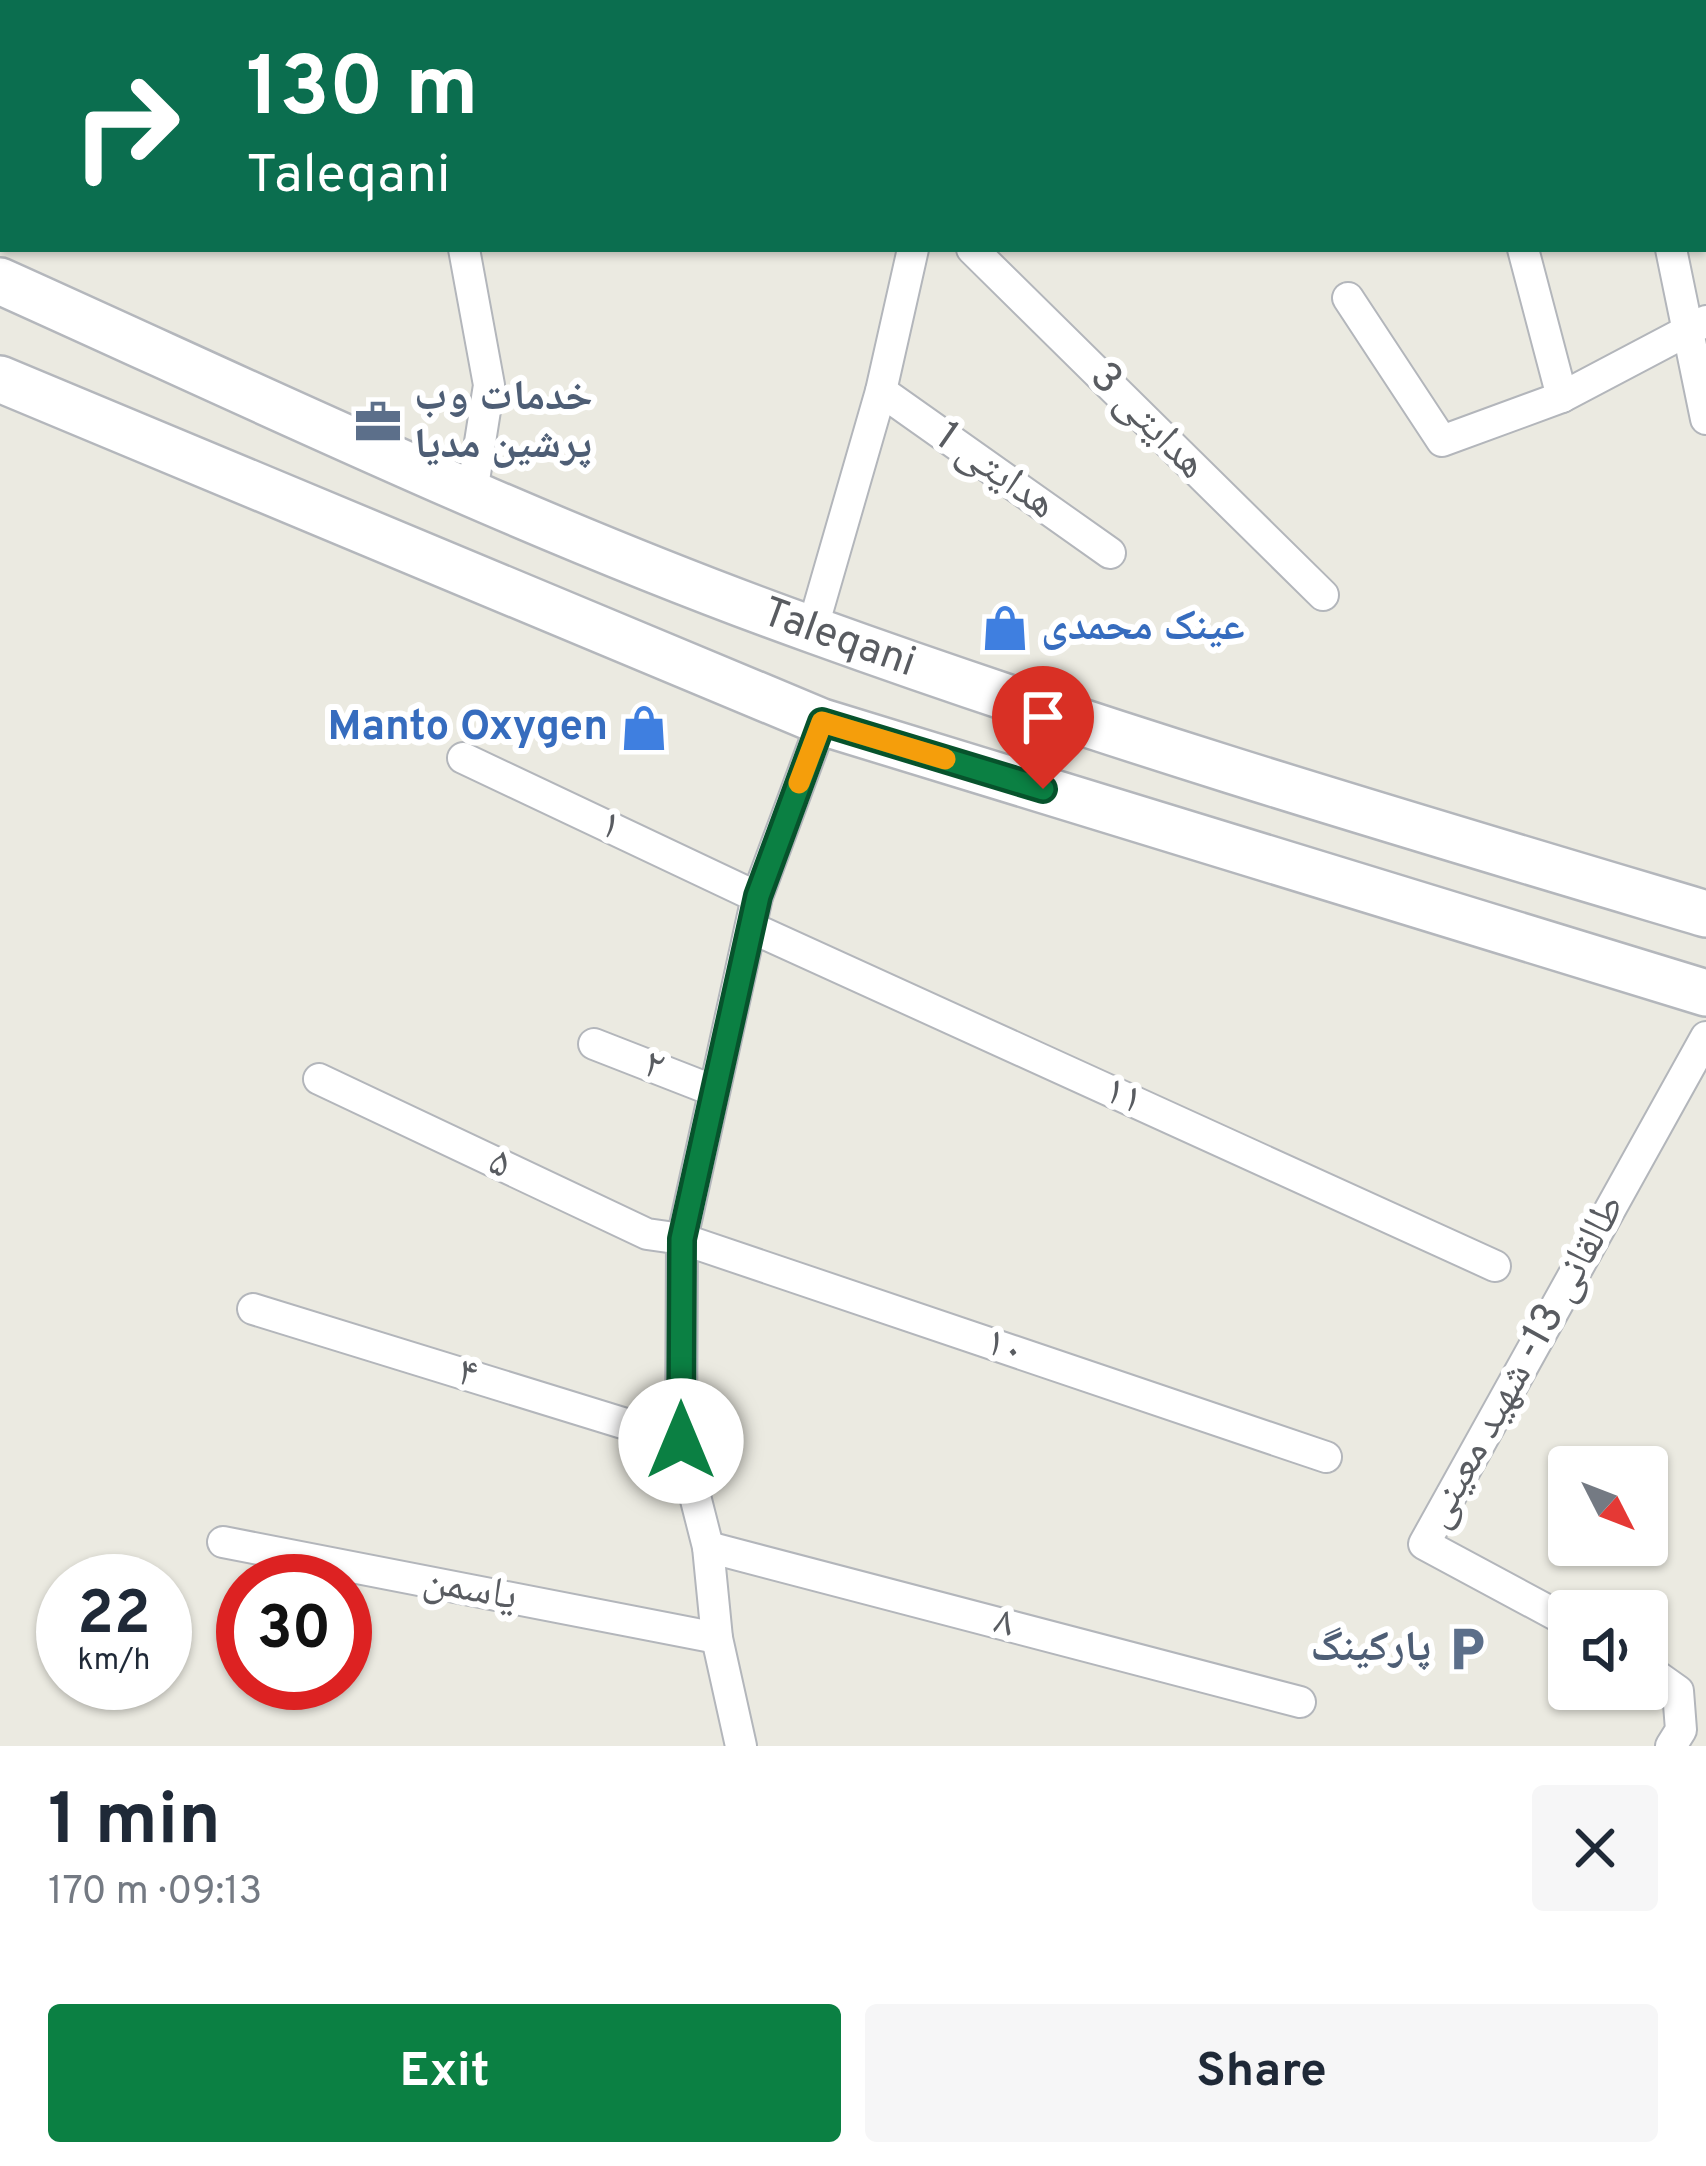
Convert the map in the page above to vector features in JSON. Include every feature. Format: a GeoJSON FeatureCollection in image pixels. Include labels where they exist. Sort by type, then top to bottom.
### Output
{"type":"FeatureCollection","features":[{"type":"Feature","properties":{"kind":"main road","name":"Taleqani"},"geometry":{"type":"LineString","coordinates":[[0,281],[472,493],[812,630],[1166,752],[1706,914]]}},
{"type":"Feature","properties":{"kind":"main road","name":"Taleqani"},"geometry":{"type":"LineString","coordinates":[[0,379],[822,722],[1706,993]]}},
{"type":"Feature","properties":{"kind":"street"},"geometry":{"type":"LineString","coordinates":[[465,252],[489,385],[472,493]]}},
{"type":"Feature","properties":{"kind":"street"},"geometry":{"type":"LineString","coordinates":[[812,630],[880,392],[913,252]]}},
{"type":"Feature","properties":{"kind":"street","name":"هدایتی 3"},"geometry":{"type":"LineString","coordinates":[[975,252],[1323,595]]}},
{"type":"Feature","properties":{"kind":"street"},"geometry":{"type":"LineString","coordinates":[[1524,252],[1562,397]]}},
{"type":"Feature","properties":{"kind":"street"},"geometry":{"type":"LineString","coordinates":[[1672,252],[1698,326],[1706,419]]}},
{"type":"Feature","properties":{"kind":"street"},"geometry":{"type":"LineString","coordinates":[[1348,298],[1442,441],[1562,397],[1698,326]]}},
{"type":"Feature","properties":{"kind":"street","name":"هدایتی 1"},"geometry":{"type":"LineString","coordinates":[[880,392],[1110,553]]}},
{"type":"Feature","properties":{"kind":"street"},"geometry":{"type":"LineString","coordinates":[[741,1746],[717,1638],[708,1546],[681,1441],[682,1239],[758,896],[822,722]]}},
{"type":"Feature","properties":{"kind":"street","name":"۱"},"geometry":{"type":"LineString","coordinates":[[463,758],[758,896]]}},
{"type":"Feature","properties":{"kind":"street","name":"۱۱"},"geometry":{"type":"LineString","coordinates":[[752,928],[1495,1266]]}},
{"type":"Feature","properties":{"kind":"street","name":"طالقانی 13- شهید معینی"},"geometry":{"type":"LineString","coordinates":[[1548,1611],[1424,1544],[1706,1037]]}},
{"type":"Feature","properties":{"kind":"street","name":"۲"},"geometry":{"type":"LineString","coordinates":[[594,1044],[712,1090]]}},
{"type":"Feature","properties":{"kind":"street","name":"۵"},"geometry":{"type":"LineString","coordinates":[[320,1079],[612,1219],[647,1234],[682,1239]]}},
{"type":"Feature","properties":{"kind":"street","name":"۱۰"},"geometry":{"type":"LineString","coordinates":[[682,1239],[1326,1457]]}},
{"type":"Feature","properties":{"kind":"street","name":"۴"},"geometry":{"type":"LineString","coordinates":[[253,1309],[681,1441]]}},
{"type":"Feature","properties":{"kind":"street","name":"یاسمن"},"geometry":{"type":"LineString","coordinates":[[223,1541],[717,1638]]}},
{"type":"Feature","properties":{"kind":"street","name":"۸"},"geometry":{"type":"LineString","coordinates":[[708,1546],[1300,1702]]}},
{"type":"Feature","properties":{"kind":"street"},"geometry":{"type":"LineString","coordinates":[[1668,1684],[1678,1691],[1681,1730],[1671,1746]]}},
{"type":"Feature","properties":{"kind":"slow traffic"},"geometry":{"type":"LineString","coordinates":[[799,783],[822,722],[945,759]]}},
{"type":"Feature","properties":{"kind":"place","name":"خدمات وب پرشین مدیا"},"geometry":{"type":"Point","coordinates":[378,422]}},
{"type":"Feature","properties":{"kind":"place","name":"عینک محمدی"},"geometry":{"type":"Point","coordinates":[1005,628]}},
{"type":"Feature","properties":{"kind":"place","name":"Manto Oxygen"},"geometry":{"type":"Point","coordinates":[644,728]}},
{"type":"Feature","properties":{"kind":"place","name":"پارکینگ"},"geometry":{"type":"Point","coordinates":[1467,1649]}},
{"type":"Feature","properties":{"kind":"route"},"geometry":{"type":"LineString","coordinates":[[681,1441],[682,1239],[758,896],[822,722],[1043,789]]}}]}
